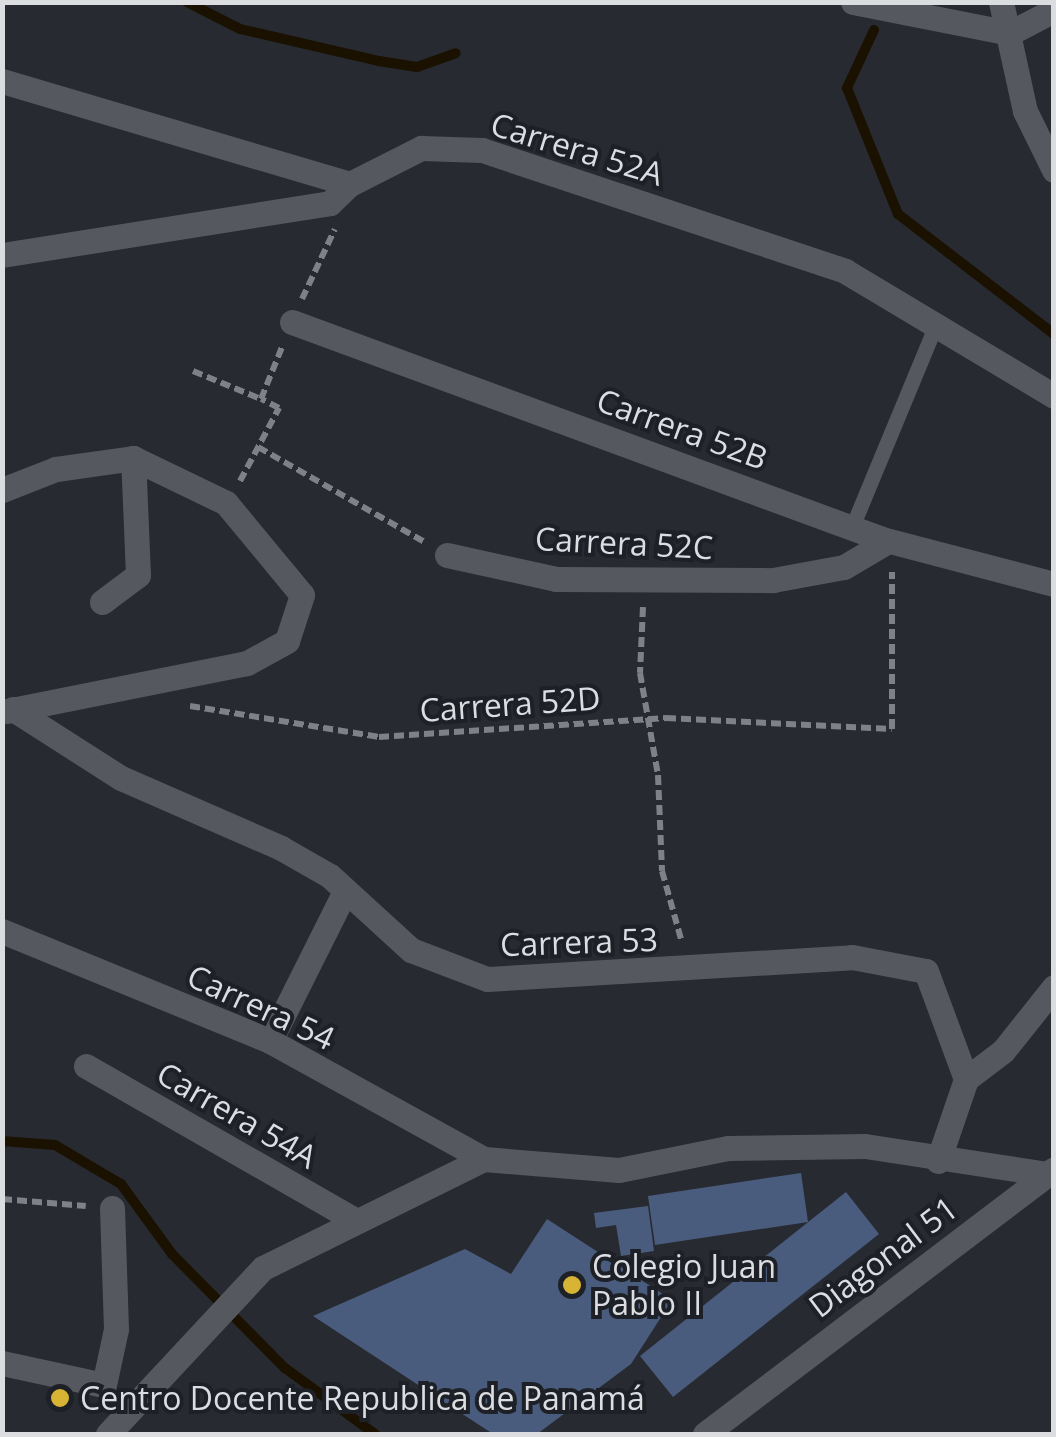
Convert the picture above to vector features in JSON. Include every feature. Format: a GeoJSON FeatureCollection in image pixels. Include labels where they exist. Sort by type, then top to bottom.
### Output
{"type":"FeatureCollection","features":[{"type":"Feature","properties":{"kind":"street"},"geometry":{"type":"LineString","coordinates":[[1001,2],[1025,111],[1054,170]]}},
{"type":"Feature","properties":{"kind":"street"},"geometry":{"type":"LineString","coordinates":[[860,4],[1010,34],[1054,10]]}},
{"type":"Feature","properties":{"kind":"street"},"geometry":{"type":"LineString","coordinates":[[2,82],[350,184]]}},
{"type":"Feature","properties":{"kind":"street","name":"Carrera 52A"},"geometry":{"type":"LineString","coordinates":[[350,184],[420,148],[482,150],[845,271],[1054,396]]}},
{"type":"Feature","properties":{"kind":"street"},"geometry":{"type":"LineString","coordinates":[[6,262],[330,203],[350,184]]}},
{"type":"Feature","properties":{"kind":"street","name":"Carrera 52B"},"geometry":{"type":"LineString","coordinates":[[292,322],[888,541],[1054,584]]}},
{"type":"Feature","properties":{"kind":"street"},"geometry":{"type":"LineString","coordinates":[[2,490],[56,469],[134,458],[226,502],[294,577],[302,615],[287,641],[246,663],[136,689],[8,711]]}},
{"type":"Feature","properties":{"kind":"street"},"geometry":{"type":"LineString","coordinates":[[102,602],[138,575],[134,458]]}},
{"type":"Feature","properties":{"kind":"street","name":"Carrera 52C"},"geometry":{"type":"LineString","coordinates":[[446,554],[556,579],[772,580],[844,567],[888,541]]}},
{"type":"Feature","properties":{"kind":"street","name":"Carrera 53"},"geometry":{"type":"LineString","coordinates":[[8,711],[107,770],[282,848],[345,892],[412,950],[487,979],[688,970],[852,956],[926,971],[966,1078]]}},
{"type":"Feature","properties":{"kind":"street"},"geometry":{"type":"LineString","coordinates":[[270,1041],[345,892]]}},
{"type":"Feature","properties":{"kind":"street","name":"Carrera 54"},"geometry":{"type":"LineString","coordinates":[[2,931],[270,1041],[484,1159]]}},
{"type":"Feature","properties":{"kind":"street"},"geometry":{"type":"LineString","coordinates":[[938,1161],[966,1078],[1003,1051],[1054,987]]}},
{"type":"Feature","properties":{"kind":"street","name":"Carrera 54A"},"geometry":{"type":"LineString","coordinates":[[86,1066],[354,1220]]}},
{"type":"Feature","properties":{"kind":"street"},"geometry":{"type":"LineString","coordinates":[[108,1434],[263,1268],[484,1159],[618,1170],[728,1148],[864,1146],[938,1161],[1050,1172]]}},
{"type":"Feature","properties":{"kind":"street","name":"Diagonal 51"},"geometry":{"type":"LineString","coordinates":[[705,1434],[1050,1172]]}},
{"type":"Feature","properties":{"kind":"street"},"geometry":{"type":"LineString","coordinates":[[104,1384],[116,1329],[112,1208]]}},
{"type":"Feature","properties":{"kind":"street"},"geometry":{"type":"LineString","coordinates":[[2,1363],[104,1384],[130,1412]]}},
{"type":"Feature","properties":{"kind":"lane"},"geometry":{"type":"LineString","coordinates":[[852,527],[936,326]]}},
{"type":"Feature","properties":{"kind":"path"},"geometry":{"type":"LineString","coordinates":[[193,371],[262,399]]}},
{"type":"Feature","properties":{"kind":"path"},"geometry":{"type":"LineString","coordinates":[[258,447],[446,554]]}},
{"type":"Feature","properties":{"kind":"path","name":"Carrera 52D"},"geometry":{"type":"LineString","coordinates":[[136,689],[380,737],[645,720],[892,730],[888,541]]}},
{"type":"Feature","properties":{"kind":"path"},"geometry":{"type":"LineString","coordinates":[[644,581],[645,720],[662,870],[688,970]]}},
{"type":"Feature","properties":{"kind":"path"},"geometry":{"type":"LineString","coordinates":[[2,1199],[112,1208]]}},
{"type":"Feature","properties":{"kind":"building"},"geometry":{"type":"Polygon","coordinates":[[[801,1173],[808,1222],[655,1245],[648,1196],[801,1173]]]}},
{"type":"Feature","properties":{"kind":"building"},"geometry":{"type":"Polygon","coordinates":[[[846,1192],[879,1234],[673,1397],[640,1356],[846,1192]]]}},
{"type":"Feature","properties":{"kind":"building"},"geometry":{"type":"Polygon","coordinates":[[[648,1206],[654,1251],[621,1256],[616,1225],[596,1228],[594,1213],[648,1206]]]}},
{"type":"Feature","properties":{"kind":"building"},"geometry":{"type":"Polygon","coordinates":[[[547,1219],[672,1300],[631,1364],[537,1434],[493,1434],[313,1316],[465,1249],[511,1274],[547,1219]]]}},
{"type":"Feature","properties":{"kind":"waterway"},"geometry":{"type":"LineString","coordinates":[[187,2],[240,29],[379,61],[417,67],[456,53]]}},
{"type":"Feature","properties":{"kind":"waterway"},"geometry":{"type":"LineString","coordinates":[[874,30],[847,88],[898,214],[1054,334]]}},
{"type":"Feature","properties":{"kind":"waterway"},"geometry":{"type":"LineString","coordinates":[[2,1141],[55,1145],[121,1184],[172,1254],[285,1368],[375,1434]]}},
{"type":"Feature","properties":{"kind":"place","name":"Colegio Juan Pablo II"},"geometry":{"type":"Point","coordinates":[572,1285]}},
{"type":"Feature","properties":{"kind":"place","name":"Centro Docente Republica de Panamá"},"geometry":{"type":"Point","coordinates":[60,1398]}}]}
